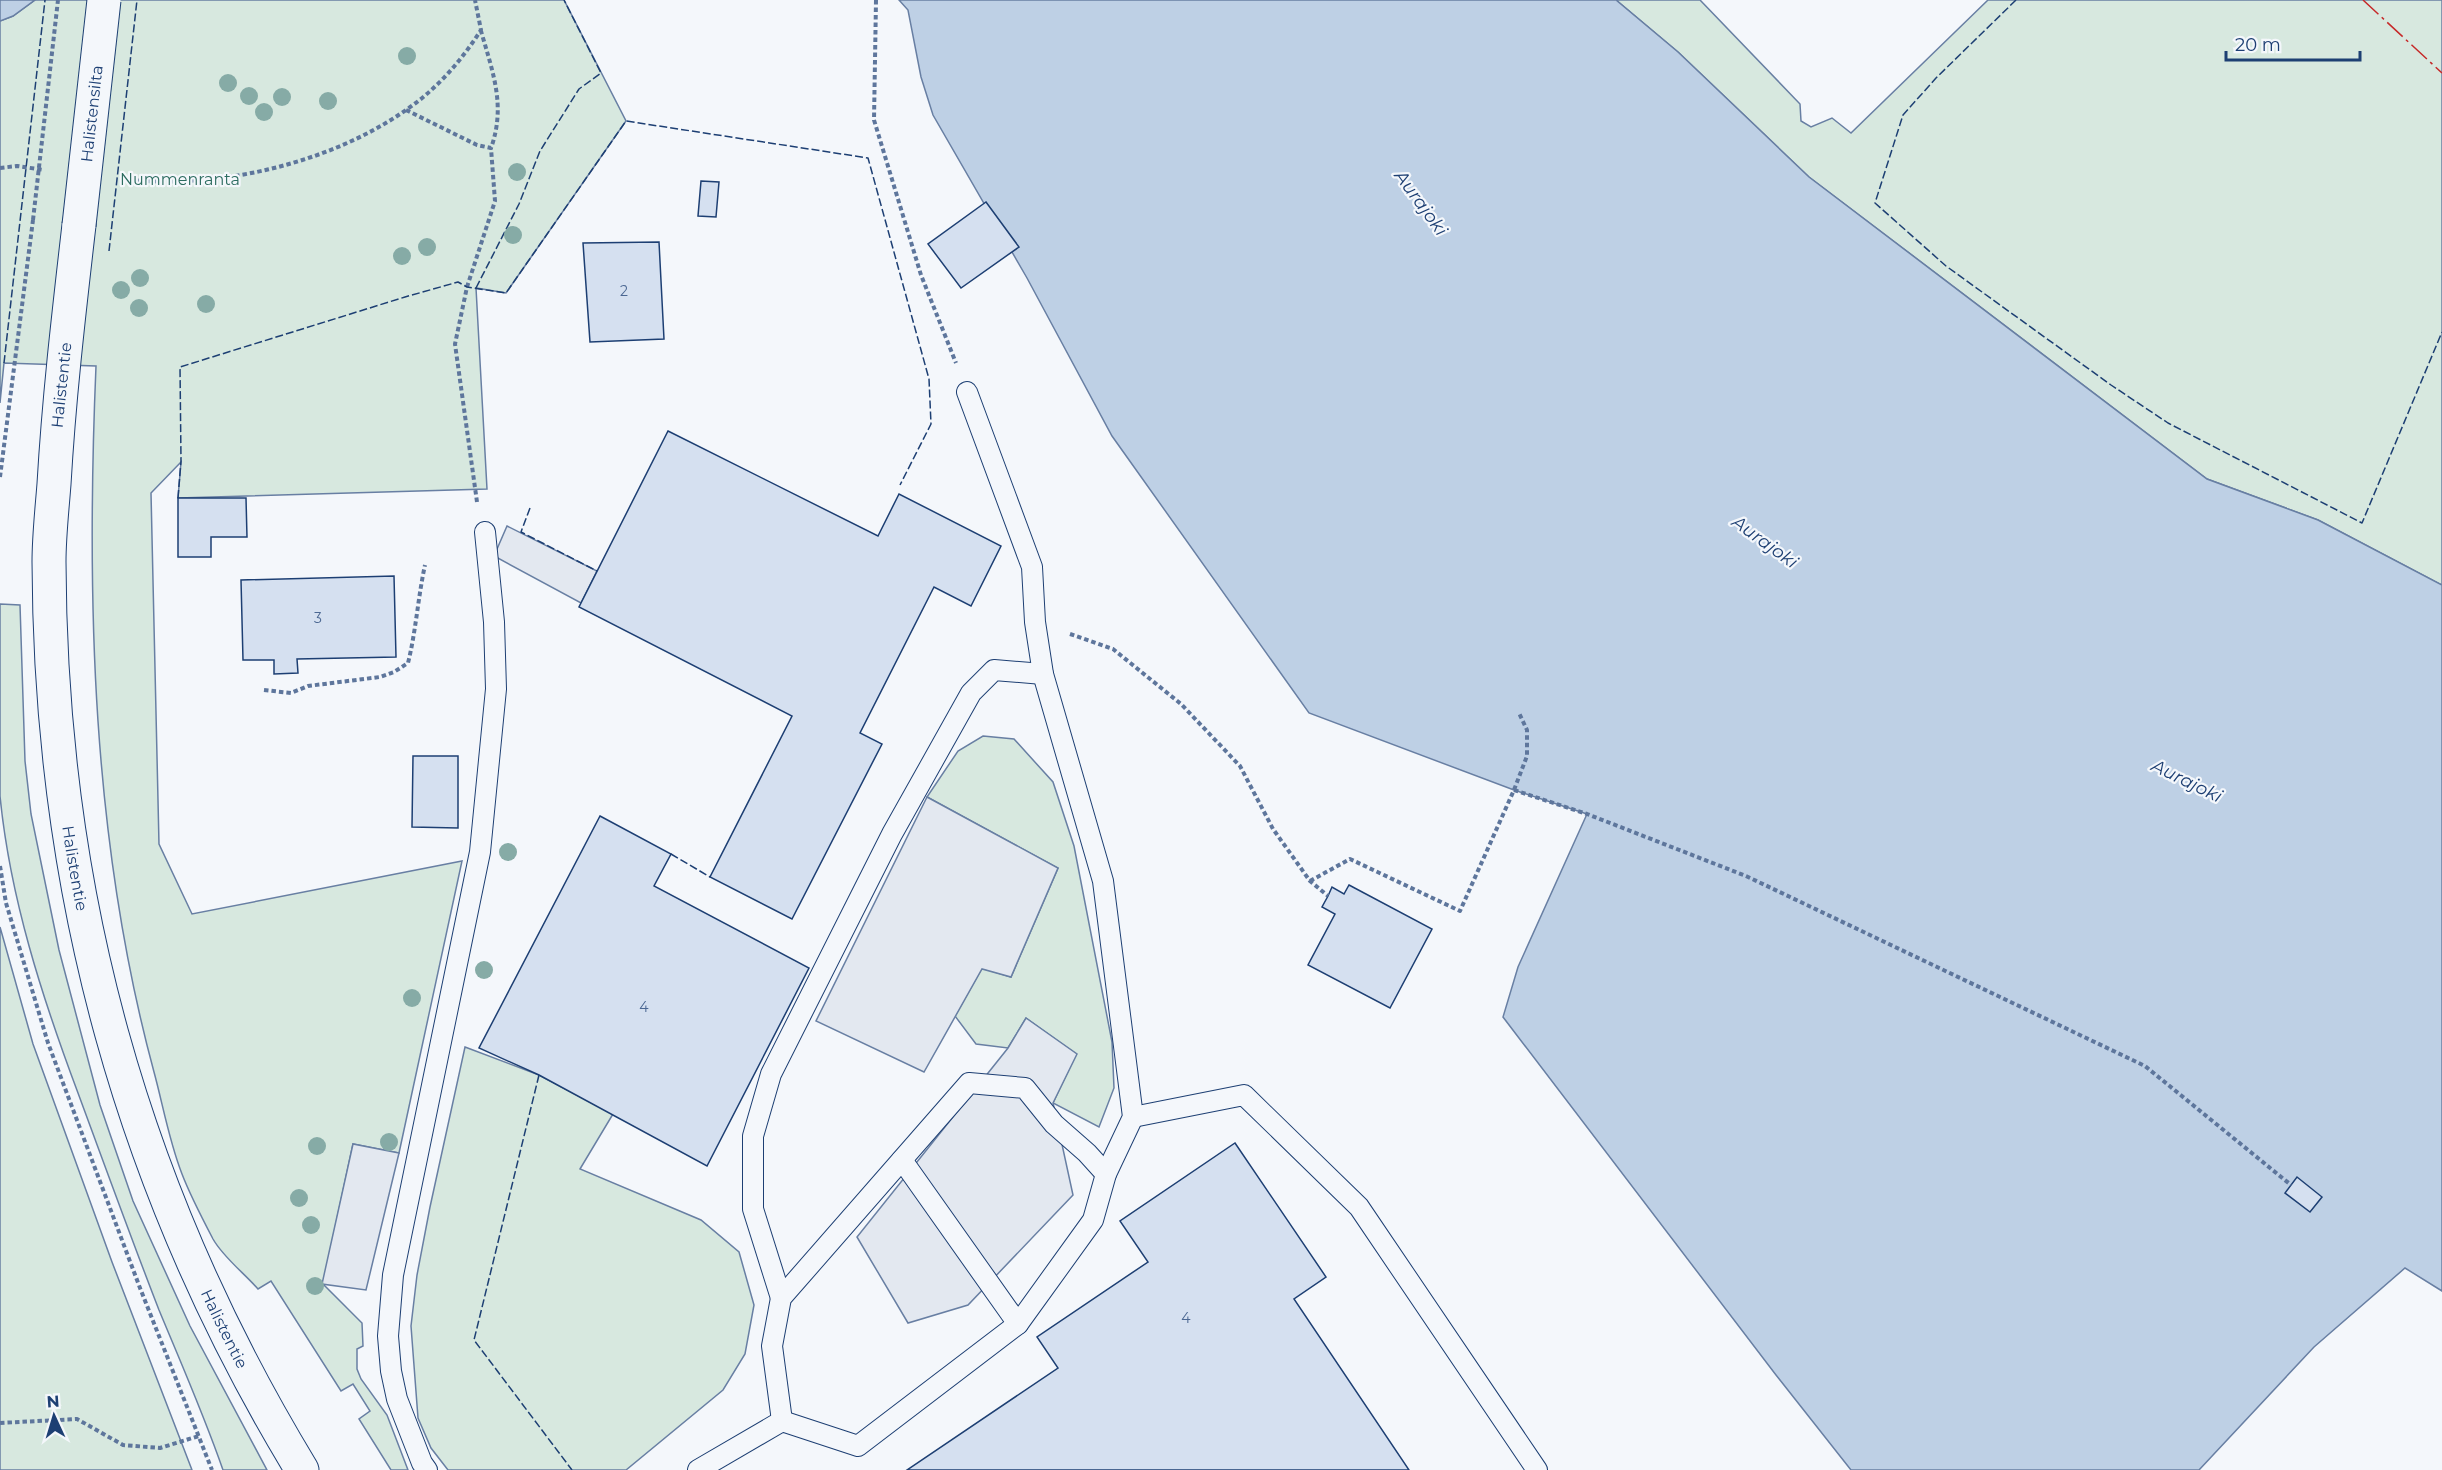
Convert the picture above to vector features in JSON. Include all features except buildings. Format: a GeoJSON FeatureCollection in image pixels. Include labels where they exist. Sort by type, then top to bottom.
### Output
{"type":"FeatureCollection","features":[{"type":"Feature","properties":{"kind":"street","name":"Halistensilta"},"geometry":{"type":"LineString","coordinates":[[79,225],[104,0]]}},
{"type":"Feature","properties":{"kind":"street","name":"Halistentie"},"geometry":{"type":"LineString","coordinates":[[79,225],[58,406],[49,559],[57,738],[64,806],[78,886],[104,1009],[129,1098],[158,1179],[216,1311],[277,1428],[302,1470]]}},
{"type":"Feature","properties":{"kind":"lane"},"geometry":{"type":"LineString","coordinates":[[698,1470],[782,1421],[858,1446],[1018,1324],[1093,1220],[1106,1174],[1133,1117],[1103,881],[1043,674],[1035,622],[1032,567],[967,392]]}},
{"type":"Feature","properties":{"kind":"lane"},"geometry":{"type":"LineString","coordinates":[[427,1470],[397,1399],[388,1335],[393,1275],[481,841],[496,689],[494,622],[485,532]]}},
{"type":"Feature","properties":{"kind":"lane"},"geometry":{"type":"LineString","coordinates":[[782,1421],[772,1346],[781,1298],[753,1209],[753,1136],[771,1074],[892,834],[971,693],[994,670],[1043,674]]}},
{"type":"Feature","properties":{"kind":"lane"},"geometry":{"type":"LineString","coordinates":[[781,1298],[969,1083],[1025,1088],[1054,1124],[1087,1153],[1106,1174]]}},
{"type":"Feature","properties":{"kind":"lane"},"geometry":{"type":"LineString","coordinates":[[1133,1117],[1244,1095],[1359,1207],[1537,1470]]}},
{"type":"Feature","properties":{"kind":"lane"},"geometry":{"type":"LineString","coordinates":[[902,1160],[1018,1324]]}},
{"type":"Feature","properties":{"kind":"path"},"geometry":{"type":"LineString","coordinates":[[0,477],[58,0]]}},
{"type":"Feature","properties":{"kind":"path"},"geometry":{"type":"LineString","coordinates":[[475,0],[496,83],[499,110],[498,129],[491,148],[495,201],[467,287],[455,344],[474,493],[485,532]]}},
{"type":"Feature","properties":{"kind":"path"},"geometry":{"type":"LineString","coordinates":[[876,0],[874,120],[921,275],[967,392]]}},
{"type":"Feature","properties":{"kind":"path"},"geometry":{"type":"LineString","coordinates":[[112,178],[147,182],[183,182],[251,175],[304,159],[341,144],[406,110],[431,90],[462,59],[481,30]]}},
{"type":"Feature","properties":{"kind":"path"},"geometry":{"type":"LineString","coordinates":[[406,110],[477,146],[491,148]]}},
{"type":"Feature","properties":{"kind":"path"},"geometry":{"type":"LineString","coordinates":[[0,168],[17,166],[53,171]]}},
{"type":"Feature","properties":{"kind":"path"},"geometry":{"type":"LineString","coordinates":[[264,690],[291,693],[308,686],[380,678],[408,663],[425,565]]}},
{"type":"Feature","properties":{"kind":"path"},"geometry":{"type":"LineString","coordinates":[[1035,622],[1113,649],[1181,704],[1240,766],[1273,829],[1310,881],[1328,896]]}},
{"type":"Feature","properties":{"kind":"path"},"geometry":{"type":"LineString","coordinates":[[1310,881],[1350,859],[1460,911],[1527,756],[1527,730],[1519,712]]}},
{"type":"Feature","properties":{"kind":"path"},"geometry":{"type":"LineString","coordinates":[[1514,790],[1587,814],[1746,876],[2145,1066],[2291,1185]]}},
{"type":"Feature","properties":{"kind":"path"},"geometry":{"type":"LineString","coordinates":[[0,866],[6,903],[48,1043],[140,1288],[212,1470]]}},
{"type":"Feature","properties":{"kind":"path"},"geometry":{"type":"LineString","coordinates":[[0,1422],[77,1419],[123,1445],[160,1448],[199,1436]]}},
{"type":"Feature","properties":{"kind":"green space","name":"Nummenranta"},"geometry":{"type":"Polygon","coordinates":[[[35,0],[564,0],[626,121],[506,293],[476,288],[487,489],[178,498],[181,462],[151,493],[159,844],[192,914],[462,861],[399,1153],[353,1144],[323,1284],[362,1323],[363,1346],[357,1349],[357,1369],[361,1379],[387,1415],[408,1470],[391,1470],[359,1419],[370,1411],[353,1384],[341,1391],[271,1281],[258,1289],[217,1246],[185,1182],[166,1123],[133,986],[117,898],[106,810],[98,721],[94,632],[92,543],[96,366],[4,363],[0,403],[0,21],[13,16],[35,0]]]}},
{"type":"Feature","properties":{"kind":"green space"},"geometry":{"type":"Polygon","coordinates":[[[1616,0],[1700,0],[1800,104],[1801,121],[1811,127],[1832,118],[1851,133],[1988,0],[2442,0],[2442,585],[2318,520],[2207,479],[1809,177],[1678,52],[1616,0]]]}},
{"type":"Feature","properties":{"kind":"green space"},"geometry":{"type":"Polygon","coordinates":[[[0,604],[20,605],[25,761],[31,814],[59,950],[100,1105],[133,1201],[190,1326],[267,1470],[223,1470],[138,1256],[40,984],[11,872],[0,796],[0,604]]]}},
{"type":"Feature","properties":{"kind":"green space"},"geometry":{"type":"Polygon","coordinates":[[[983,736],[1014,739],[1053,782],[1074,846],[1112,1042],[1114,1088],[1099,1127],[1053,1103],[1076,1054],[1026,1018],[1008,1048],[976,1044],[955,1016],[982,968],[1011,977],[1058,868],[927,797],[958,751],[983,736]]]}},
{"type":"Feature","properties":{"kind":"green space"},"geometry":{"type":"Polygon","coordinates":[[[0,927],[33,1044],[112,1262],[192,1470],[0,1470],[0,927]]]}},
{"type":"Feature","properties":{"kind":"green space"},"geometry":{"type":"Polygon","coordinates":[[[465,1047],[539,1075],[613,1114],[580,1169],[701,1220],[739,1252],[754,1305],[745,1354],[723,1390],[626,1470],[448,1470],[431,1448],[418,1418],[411,1326],[417,1275],[465,1047]]]}},
{"type":"Feature","properties":{"kind":"shaded area"},"geometry":{"type":"Polygon","coordinates":[[[507,526],[597,571],[581,603],[494,556],[507,526]]]}},
{"type":"Feature","properties":{"kind":"shaded area"},"geometry":{"type":"Polygon","coordinates":[[[927,797],[1058,868],[1011,977],[982,969],[924,1072],[816,1021],[927,797]]]}},
{"type":"Feature","properties":{"kind":"shaded area"},"geometry":{"type":"Polygon","coordinates":[[[1026,1018],[1077,1054],[1053,1103],[1073,1195],[968,1305],[908,1323],[857,1237],[1008,1048],[1026,1018]]]}},
{"type":"Feature","properties":{"kind":"shaded area"},"geometry":{"type":"Polygon","coordinates":[[[353,1144],[399,1153],[366,1290],[322,1284],[353,1144]]]}},
{"type":"Feature","properties":{"kind":"water"},"geometry":{"type":"Polygon","coordinates":[[[0,0],[35,0],[13,16],[0,21],[0,0]]]}},
{"type":"Feature","properties":{"kind":"water","name":"Aurajoki"},"geometry":{"type":"Polygon","coordinates":[[[899,0],[1616,0],[1678,52],[1809,177],[2207,479],[2318,520],[2442,585],[2442,1291],[2405,1268],[2314,1347],[2199,1470],[1851,1470],[1503,1017],[1518,967],[1587,814],[1514,790],[1309,713],[1112,436],[1027,278],[933,115],[921,77],[908,10],[899,0]]]}},
{"type":"Feature","properties":{"kind":"fence"},"geometry":{"type":"LineString","coordinates":[[4,363],[45,0]]}},
{"type":"Feature","properties":{"kind":"fence"},"geometry":{"type":"LineString","coordinates":[[109,251],[137,0]]}},
{"type":"Feature","properties":{"kind":"fence"},"geometry":{"type":"LineString","coordinates":[[476,288],[519,204],[540,151],[579,89],[601,73],[564,0]]}},
{"type":"Feature","properties":{"kind":"fence"},"geometry":{"type":"LineString","coordinates":[[2016,0],[1936,78],[1903,115],[1875,203],[1946,266],[2111,385],[2168,423],[2362,523],[2442,332]]}},
{"type":"Feature","properties":{"kind":"fence"},"geometry":{"type":"LineString","coordinates":[[178,498],[181,461],[180,367],[458,282],[467,287],[506,293],[626,121],[868,158],[929,379],[931,424],[900,485]]}},
{"type":"Feature","properties":{"kind":"fence"},"geometry":{"type":"LineString","coordinates":[[530,508],[521,532],[597,571]]}},
{"type":"Feature","properties":{"kind":"fence"},"geometry":{"type":"LineString","coordinates":[[671,854],[710,877]]}},
{"type":"Feature","properties":{"kind":"fence"},"geometry":{"type":"LineString","coordinates":[[539,1075],[474,1340],[572,1470]]}},
{"type":"Feature","properties":{"kind":"power"},"geometry":{"type":"LineString","coordinates":[[2363,0],[2442,73]]}}]}
